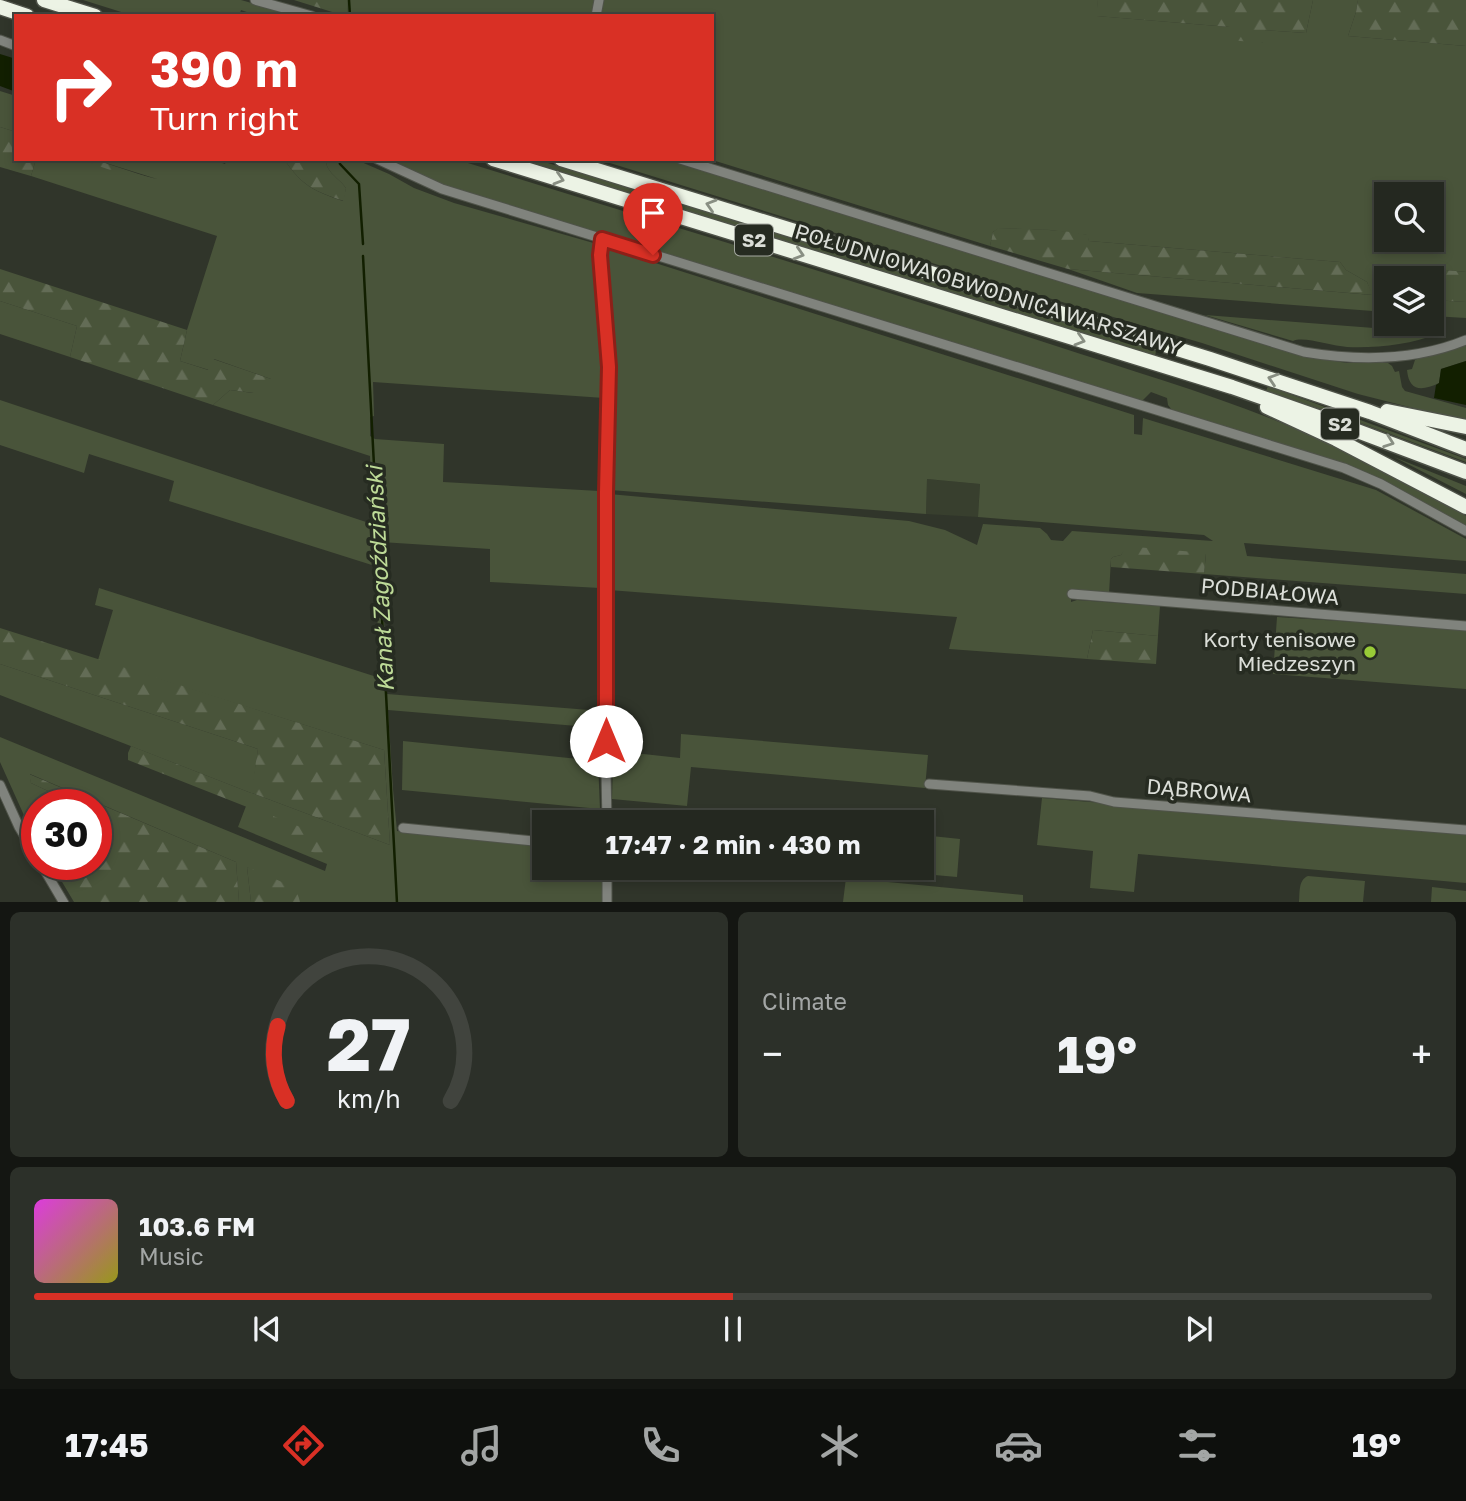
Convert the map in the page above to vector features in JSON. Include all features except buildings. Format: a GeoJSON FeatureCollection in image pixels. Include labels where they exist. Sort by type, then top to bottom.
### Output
{"type":"FeatureCollection","features":[{"type":"Feature","properties":{"kind":"highway"},"geometry":{"type":"LineString","coordinates":[[44,0],[89,14]]}},
{"type":"Feature","properties":{"kind":"highway"},"geometry":{"type":"LineString","coordinates":[[0,7],[21,14]]}},
{"type":"Feature","properties":{"kind":"highway","name":"POŁUDNIOWA OBWODNICA WARSZAWY"},"geometry":{"type":"LineString","coordinates":[[499,161],[1232,387],[1466,472]]}},
{"type":"Feature","properties":{"kind":"highway","name":"POŁUDNIOWA OBWODNICA WARSZAWY"},"geometry":{"type":"LineString","coordinates":[[567,161],[1210,359],[1338,401],[1466,449]]}},
{"type":"Feature","properties":{"kind":"highway"},"geometry":{"type":"LineString","coordinates":[[1232,387],[1466,507]]}},
{"type":"Feature","properties":{"kind":"highway"},"geometry":{"type":"LineString","coordinates":[[1338,401],[1466,427]]}},
{"type":"Feature","properties":{"kind":"street"},"geometry":{"type":"LineString","coordinates":[[255,0],[305,14]]}},
{"type":"Feature","properties":{"kind":"street"},"geometry":{"type":"LineString","coordinates":[[381,161],[442,189],[1343,468],[1381,484],[1466,531]]}},
{"type":"Feature","properties":{"kind":"street"},"geometry":{"type":"LineString","coordinates":[[686,161],[1304,352],[1353,358],[1402,356],[1444,348],[1466,340]]}},
{"type":"Feature","properties":{"kind":"street"},"geometry":{"type":"LineString","coordinates":[[602,239],[600,255],[609,367],[606,492],[607,810]]}},
{"type":"Feature","properties":{"kind":"street","name":"PODBIAŁOWA"},"geometry":{"type":"LineString","coordinates":[[1072,594],[1466,626]]}},
{"type":"Feature","properties":{"kind":"street","name":"DĄBROWA"},"geometry":{"type":"LineString","coordinates":[[929,784],[1090,796],[1114,802],[1466,830]]}},
{"type":"Feature","properties":{"kind":"street"},"geometry":{"type":"LineString","coordinates":[[0,785],[21,830]]}},
{"type":"Feature","properties":{"kind":"street"},"geometry":{"type":"LineString","coordinates":[[403,828],[532,841]]}},
{"type":"Feature","properties":{"kind":"street"},"geometry":{"type":"LineString","coordinates":[[51,880],[64,902]]}},
{"type":"Feature","properties":{"kind":"street"},"geometry":{"type":"LineString","coordinates":[[607,880],[607,902]]}},
{"type":"Feature","properties":{"kind":"shaded area"},"geometry":{"type":"Polygon","coordinates":[[[0,54],[14,58],[14,91],[0,86],[0,54]]]}},
{"type":"Feature","properties":{"kind":"shaded area"},"geometry":{"type":"Polygon","coordinates":[[[1466,361],[1466,405],[1434,398],[1441,369],[1466,361]]]}},
{"type":"Feature","properties":{"kind":"shaded area"},"geometry":{"type":"Polygon","coordinates":[[[927,479],[980,484],[978,517],[926,514],[927,479]]]}},
{"type":"Feature","properties":{"kind":"green space"},"geometry":{"type":"Polygon","coordinates":[[[83,0],[241,0],[290,14],[252,14],[241,10],[240,14],[128,14],[83,0]]]}},
{"type":"Feature","properties":{"kind":"green space"},"geometry":{"type":"Polygon","coordinates":[[[294,0],[347,0],[348,14],[339,14],[294,0]]]}},
{"type":"Feature","properties":{"kind":"green space"},"geometry":{"type":"Polygon","coordinates":[[[347,0],[596,0],[593,14],[348,14],[347,0]]]}},
{"type":"Feature","properties":{"kind":"green space"},"geometry":{"type":"Polygon","coordinates":[[[601,0],[1098,0],[1097,16],[1230,27],[1263,43],[1264,30],[1306,33],[1313,0],[1358,0],[1348,36],[1466,46],[1466,272],[1444,270],[1444,266],[1374,266],[1374,311],[1137,293],[1068,269],[1372,295],[1367,282],[1346,270],[1340,262],[1089,241],[1087,235],[1050,230],[999,228],[993,232],[990,246],[714,161],[714,14],[598,14],[601,0]]]}},
{"type":"Feature","properties":{"kind":"green space"},"geometry":{"type":"Polygon","coordinates":[[[1098,0],[1313,0],[1306,33],[1264,30],[1264,43],[1229,40],[1230,27],[1096,16],[1098,0]]]}},
{"type":"Feature","properties":{"kind":"green space"},"geometry":{"type":"Polygon","coordinates":[[[1358,0],[1466,0],[1466,46],[1348,36],[1358,0]]]}},
{"type":"Feature","properties":{"kind":"green space"},"geometry":{"type":"Polygon","coordinates":[[[0,91],[14,95],[14,131],[0,127],[0,91]]]}},
{"type":"Feature","properties":{"kind":"green space"},"geometry":{"type":"Polygon","coordinates":[[[0,127],[14,131],[14,161],[35,161],[31,176],[0,167],[0,127]]]}},
{"type":"Feature","properties":{"kind":"green space"},"geometry":{"type":"Polygon","coordinates":[[[35,161],[87,161],[157,179],[99,161],[217,161],[225,164],[226,161],[286,161],[309,186],[343,201],[346,188],[330,171],[326,161],[359,161],[414,188],[454,203],[597,244],[607,381],[604,398],[373,382],[374,416],[370,417],[370,436],[375,439],[444,444],[443,482],[599,491],[600,588],[490,582],[490,549],[381,542],[387,694],[602,711],[601,728],[388,710],[397,831],[532,845],[532,880],[604,880],[604,902],[300,902],[247,867],[251,902],[239,902],[236,862],[112,809],[112,789],[65,789],[30,774],[31,783],[44,789],[21,789],[21,809],[0,762],[0,737],[325,871],[327,864],[238,827],[251,793],[0,695],[0,664],[258,749],[252,793],[390,845],[384,750],[98,660],[113,610],[95,605],[99,588],[380,678],[375,566],[169,501],[174,481],[89,454],[84,473],[0,445],[0,400],[372,524],[370,456],[213,405],[230,390],[253,393],[271,379],[214,359],[209,370],[180,361],[217,236],[31,176],[35,161]]]}},
{"type":"Feature","properties":{"kind":"green space"},"geometry":{"type":"Polygon","coordinates":[[[99,161],[157,180],[151,184],[87,162],[99,161]]]}},
{"type":"Feature","properties":{"kind":"green space"},"geometry":{"type":"Polygon","coordinates":[[[286,161],[326,161],[330,171],[346,188],[344,201],[324,194],[297,176],[286,161]]]}},
{"type":"Feature","properties":{"kind":"green space"},"geometry":{"type":"Polygon","coordinates":[[[390,161],[461,161],[1185,388],[1249,410],[1352,454],[1466,516],[1466,526],[1370,474],[1172,410],[1167,398],[1151,392],[1143,400],[1138,400],[443,187],[390,161]]]}},
{"type":"Feature","properties":{"kind":"green space"},"geometry":{"type":"Polygon","coordinates":[[[526,161],[541,161],[1156,351],[1155,356],[526,161]]]}},
{"type":"Feature","properties":{"kind":"green space"},"geometry":{"type":"Polygon","coordinates":[[[603,161],[670,161],[1298,355],[1347,363],[1388,363],[1395,372],[1399,371],[1405,391],[1466,408],[1466,419],[1358,394],[1202,343],[987,280],[603,161]]]}},
{"type":"Feature","properties":{"kind":"green space"},"geometry":{"type":"Polygon","coordinates":[[[998,228],[1077,233],[1088,235],[1089,241],[1340,262],[1346,270],[1367,282],[1373,295],[1068,269],[990,246],[993,232],[998,228]]]}},
{"type":"Feature","properties":{"kind":"green space"},"geometry":{"type":"Polygon","coordinates":[[[608,248],[1134,415],[1134,434],[1142,435],[1143,418],[1376,490],[1466,539],[1466,561],[1244,543],[1247,556],[1466,574],[1466,594],[1204,574],[1206,554],[1125,550],[1111,559],[1109,594],[1071,592],[1071,602],[1077,600],[1160,606],[1158,636],[1093,630],[1087,659],[949,649],[957,617],[609,590],[609,494],[909,521],[945,530],[977,545],[983,524],[1040,528],[1051,540],[1063,541],[1072,531],[1213,541],[1204,535],[978,517],[980,484],[927,479],[926,514],[610,490],[613,371],[604,253],[608,248]]]}},
{"type":"Feature","properties":{"kind":"green space"},"geometry":{"type":"Polygon","coordinates":[[[0,269],[187,330],[180,361],[208,370],[213,359],[271,379],[270,389],[263,394],[230,390],[213,405],[70,357],[77,326],[0,301],[0,269]]]}},
{"type":"Feature","properties":{"kind":"green space"},"geometry":{"type":"Polygon","coordinates":[[[1444,270],[1466,272],[1466,302],[1444,301],[1444,270]]]}},
{"type":"Feature","properties":{"kind":"green space"},"geometry":{"type":"Polygon","coordinates":[[[0,301],[77,326],[70,357],[0,334],[0,301]]]}},
{"type":"Feature","properties":{"kind":"green space"},"geometry":{"type":"Polygon","coordinates":[[[1444,301],[1466,302],[1466,318],[1444,317],[1444,301]]]}},
{"type":"Feature","properties":{"kind":"green space"},"geometry":{"type":"Polygon","coordinates":[[[1205,315],[1374,328],[1374,336],[1430,336],[1394,345],[1370,347],[1347,347],[1311,340],[1293,341],[1205,315]]]}},
{"type":"Feature","properties":{"kind":"green space"},"geometry":{"type":"Polygon","coordinates":[[[1466,344],[1466,361],[1441,369],[1439,383],[1417,388],[1410,382],[1407,370],[1412,369],[1415,360],[1466,344]]]}},
{"type":"Feature","properties":{"kind":"green space"},"geometry":{"type":"Polygon","coordinates":[[[1268,386],[1466,459],[1466,462],[1266,391],[1268,386]]]}},
{"type":"Feature","properties":{"kind":"green space"},"geometry":{"type":"Polygon","coordinates":[[[1394,457],[1466,486],[1466,494],[1394,457]]]}},
{"type":"Feature","properties":{"kind":"green space"},"geometry":{"type":"Polygon","coordinates":[[[1124,546],[1206,553],[1204,574],[1111,567],[1111,559],[1121,555],[1124,546]]]}},
{"type":"Feature","properties":{"kind":"green space","name":"Korty tenisowe Miedzeszyn"},"geometry":{"type":"Polygon","coordinates":[[[1277,617],[1466,629],[1466,689],[1273,674],[1277,617]]]}},
{"type":"Feature","properties":{"kind":"green space"},"geometry":{"type":"Polygon","coordinates":[[[0,628],[384,750],[390,845],[252,793],[247,807],[128,760],[131,746],[251,793],[258,749],[0,664],[0,628]]]}},
{"type":"Feature","properties":{"kind":"green space"},"geometry":{"type":"Polygon","coordinates":[[[1093,630],[1158,636],[1156,664],[1087,659],[1093,630]]]}},
{"type":"Feature","properties":{"kind":"green space"},"geometry":{"type":"Polygon","coordinates":[[[681,734],[928,755],[925,788],[691,767],[687,806],[612,799],[613,761],[616,751],[680,758],[681,734]]]}},
{"type":"Feature","properties":{"kind":"green space"},"geometry":{"type":"Polygon","coordinates":[[[403,741],[598,761],[600,809],[402,790],[403,741]]]}},
{"type":"Feature","properties":{"kind":"green space"},"geometry":{"type":"Polygon","coordinates":[[[29,774],[64,789],[44,789],[31,783],[29,774]]]}},
{"type":"Feature","properties":{"kind":"green space"},"geometry":{"type":"Polygon","coordinates":[[[1042,798],[1466,833],[1466,883],[1138,854],[1134,892],[1090,888],[1093,851],[1037,845],[1042,798]]]}},
{"type":"Feature","properties":{"kind":"green space"},"geometry":{"type":"Polygon","coordinates":[[[112,809],[236,862],[239,902],[74,902],[61,880],[112,880],[112,809]]]}},
{"type":"Feature","properties":{"kind":"green space"},"geometry":{"type":"Polygon","coordinates":[[[273,816],[335,841],[334,852],[327,858],[273,836],[273,816]]]}},
{"type":"Feature","properties":{"kind":"green space"},"geometry":{"type":"Polygon","coordinates":[[[934,836],[960,839],[957,877],[934,875],[934,836]]]}},
{"type":"Feature","properties":{"kind":"green space"},"geometry":{"type":"Polygon","coordinates":[[[247,867],[296,888],[300,902],[251,902],[247,867]]]}},
{"type":"Feature","properties":{"kind":"green space"},"geometry":{"type":"Polygon","coordinates":[[[1308,876],[1365,881],[1363,902],[1299,902],[1301,884],[1308,876]]]}},
{"type":"Feature","properties":{"kind":"green space"},"geometry":{"type":"Polygon","coordinates":[[[846,880],[1023,895],[1023,902],[843,902],[846,880]]]}},
{"type":"Feature","properties":{"kind":"green space"},"geometry":{"type":"Polygon","coordinates":[[[1432,887],[1466,891],[1466,902],[1431,902],[1432,887]]]}},
{"type":"Feature","properties":{"kind":"waterway","name":"Kanał Zagoździański"},"geometry":{"type":"LineString","coordinates":[[349,0],[350,14]]}},
{"type":"Feature","properties":{"kind":"waterway","name":"Kanał Zagoździański"},"geometry":{"type":"LineString","coordinates":[[339,161],[359,184],[363,244]]}},
{"type":"Feature","properties":{"kind":"waterway","name":"Kanał Zagoździański"},"geometry":{"type":"LineString","coordinates":[[363,256],[397,902]]}},
{"type":"Feature","properties":{"kind":"place","name":"Korty tenisowe Miedzeszyn"},"geometry":{"type":"Point","coordinates":[1370,652]}},
{"type":"Feature","properties":{"kind":"route"},"geometry":{"type":"LineString","coordinates":[[606,741],[609,367],[600,255],[602,239],[653,255]]}}]}
